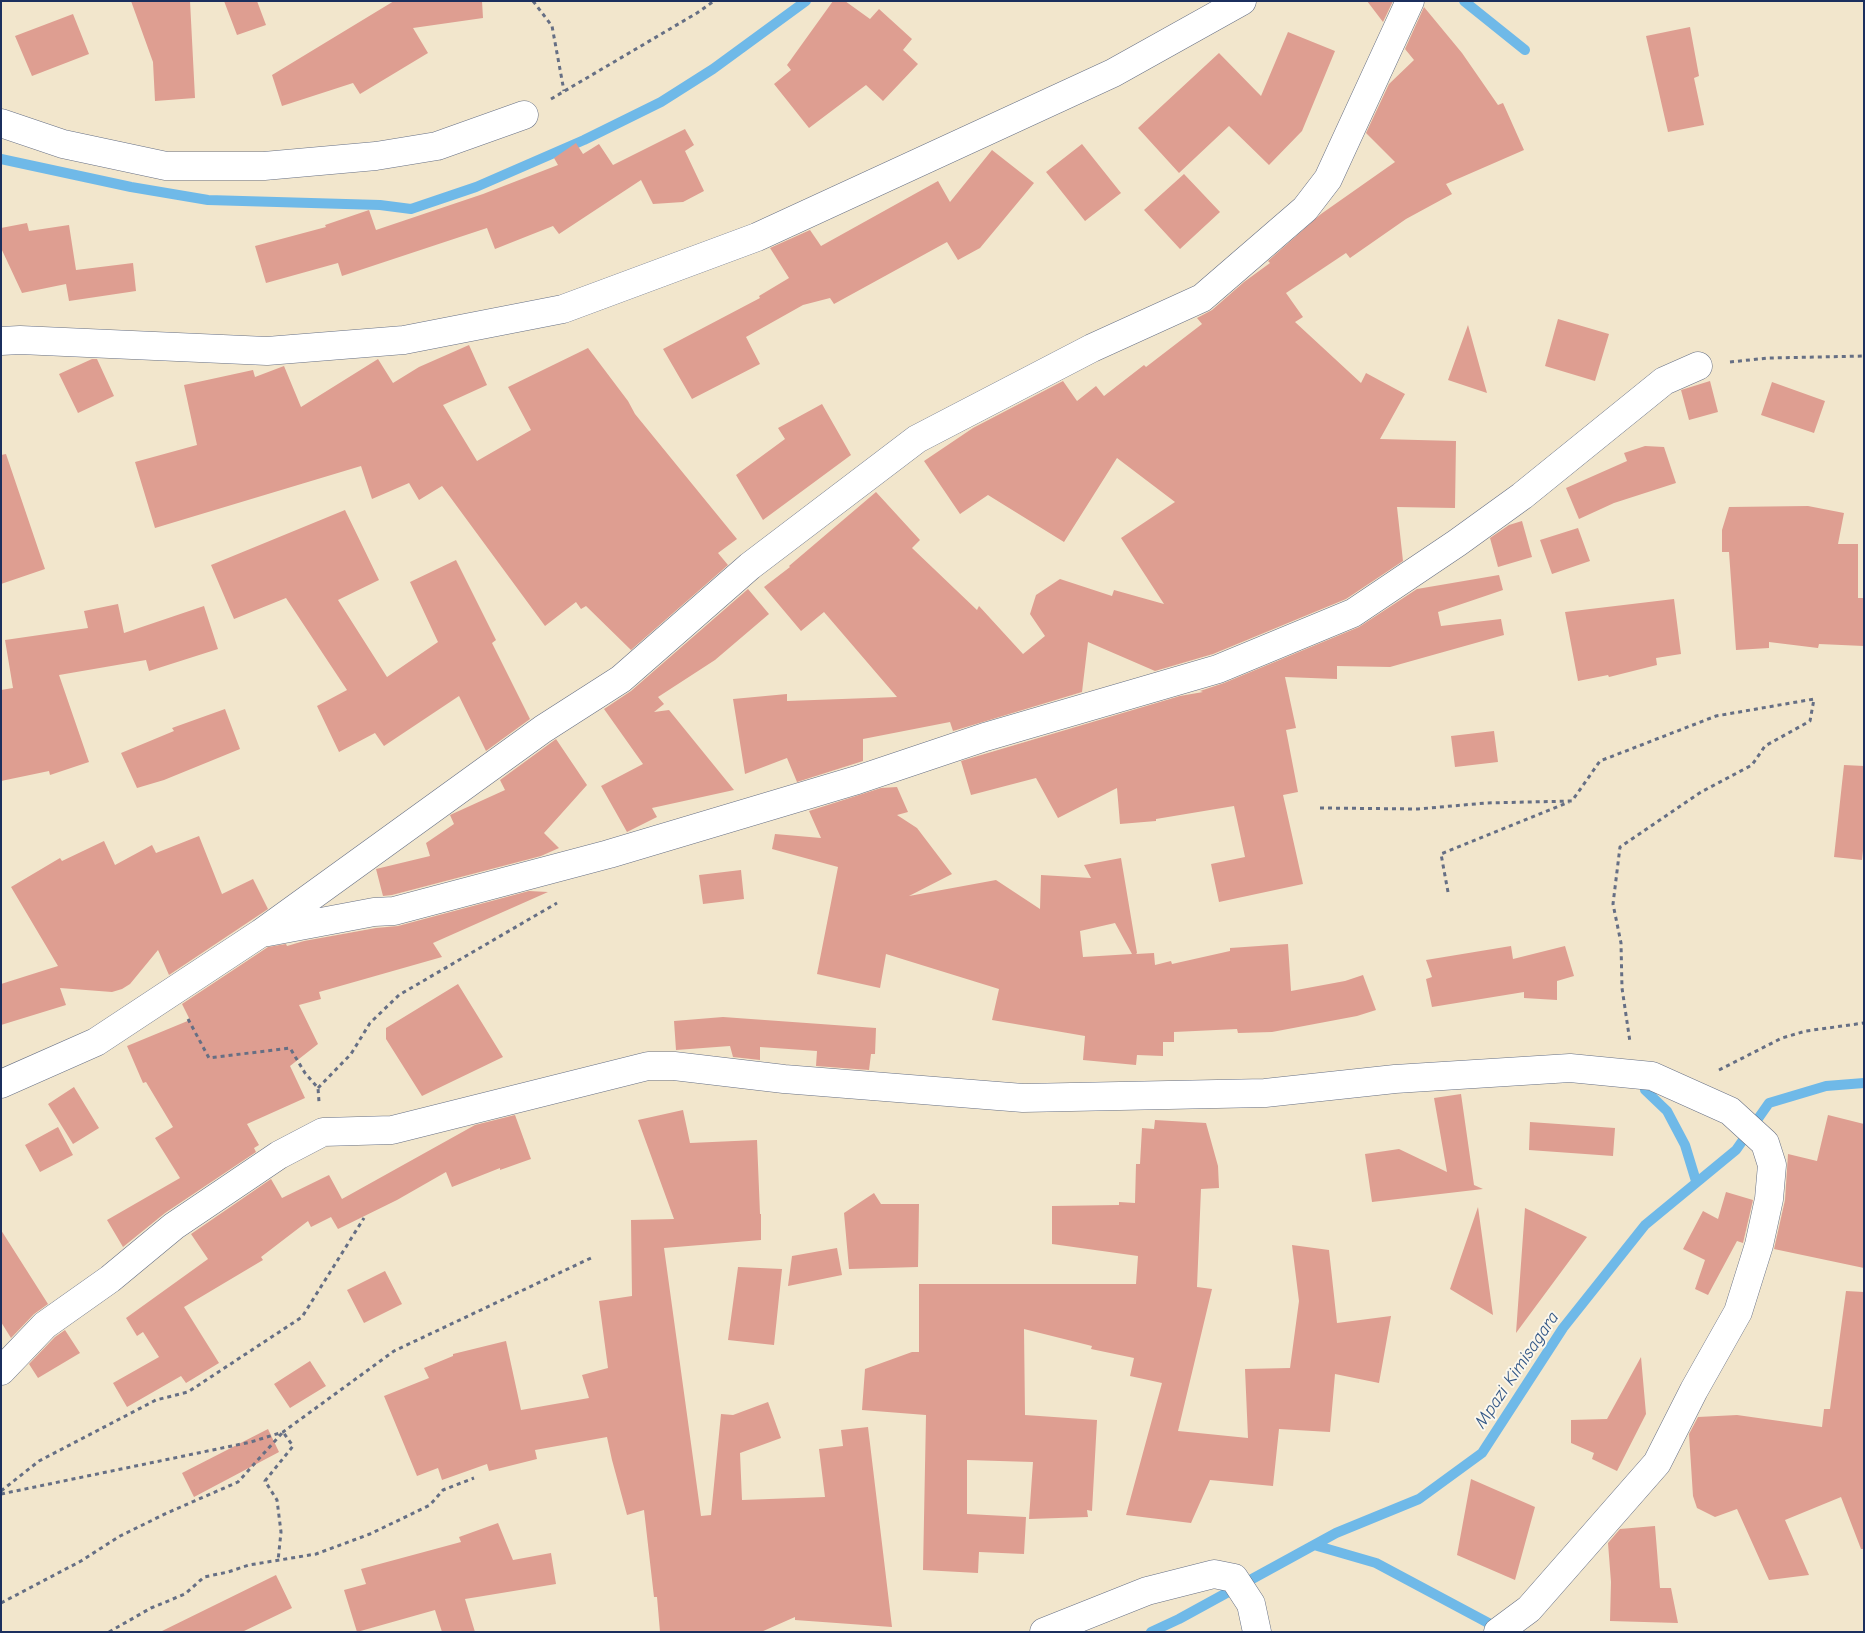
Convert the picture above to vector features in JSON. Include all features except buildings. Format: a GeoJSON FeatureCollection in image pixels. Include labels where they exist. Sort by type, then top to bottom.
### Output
{"type":"FeatureCollection","features":[{"type":"Feature","properties":{"kind":"street"},"geometry":{"type":"LineString","coordinates":[[1,340],[267,351],[404,340],[563,309],[757,238],[1113,73],[1242,1]]}},
{"type":"Feature","properties":{"kind":"street"},"geometry":{"type":"LineString","coordinates":[[1,1084],[96,1042],[261,934],[543,729],[620,679],[750,566],[918,438],[1092,348],[1202,298],[1305,209],[1328,179],[1410,1]]}},
{"type":"Feature","properties":{"kind":"street"},"geometry":{"type":"LineString","coordinates":[[1,123],[63,144],[166,166],[264,166],[376,156],[437,146],[524,114]]}},
{"type":"Feature","properties":{"kind":"street"},"geometry":{"type":"LineString","coordinates":[[261,934],[374,912],[394,911],[609,854],[857,780],[985,737],[1218,669],[1353,613],[1384,594],[1522,496],[1664,381],[1698,366]]}},
{"type":"Feature","properties":{"kind":"street"},"geometry":{"type":"LineString","coordinates":[[1,1371],[45,1325],[110,1279],[174,1226],[279,1155],[323,1132],[392,1130],[648,1066],[674,1066],[784,1079],[1023,1098],[1265,1093],[1395,1079],[1570,1068],[1652,1076],[1730,1110],[1764,1143],[1772,1164],[1769,1198],[1758,1245],[1738,1312],[1694,1390],[1657,1463],[1529,1609],[1498,1632]]}},
{"type":"Feature","properties":{"kind":"street"},"geometry":{"type":"LineString","coordinates":[[1044,1632],[1147,1591],[1214,1574],[1234,1578],[1251,1604],[1258,1632]]}},
{"type":"Feature","properties":{"kind":"path"},"geometry":{"type":"LineString","coordinates":[[533,1],[552,26],[564,91]]}},
{"type":"Feature","properties":{"kind":"path"},"geometry":{"type":"LineString","coordinates":[[524,114],[714,1]]}},
{"type":"Feature","properties":{"kind":"path"},"geometry":{"type":"LineString","coordinates":[[1698,366],[1768,358],[1864,356]]}},
{"type":"Feature","properties":{"kind":"path"},"geometry":{"type":"LineString","coordinates":[[1448,892],[1441,854],[1572,801],[1600,761],[1716,716],[1814,699],[1810,721],[1765,746],[1752,765],[1701,792],[1620,847],[1613,904],[1621,943],[1622,988],[1635,1073]]}},
{"type":"Feature","properties":{"kind":"path"},"geometry":{"type":"LineString","coordinates":[[1320,808],[1418,810],[1486,802],[1572,801]]}},
{"type":"Feature","properties":{"kind":"path"},"geometry":{"type":"LineString","coordinates":[[318,1088],[352,1054],[370,1023],[399,996],[558,902]]}},
{"type":"Feature","properties":{"kind":"path"},"geometry":{"type":"LineString","coordinates":[[172,991],[209,1058],[290,1048],[305,1073],[318,1088],[323,1132]]}},
{"type":"Feature","properties":{"kind":"path"},"geometry":{"type":"LineString","coordinates":[[1682,1089],[1782,1038],[1806,1030],[1864,1023]]}},
{"type":"Feature","properties":{"kind":"path"},"geometry":{"type":"LineString","coordinates":[[1,1492],[40,1461],[156,1400],[188,1392],[302,1317],[364,1218]]}},
{"type":"Feature","properties":{"kind":"path"},"geometry":{"type":"LineString","coordinates":[[1,1603],[81,1561],[128,1532],[238,1482],[283,1432],[394,1351],[591,1258]]}},
{"type":"Feature","properties":{"kind":"path"},"geometry":{"type":"LineString","coordinates":[[1,1492],[252,1442],[283,1432]]}},
{"type":"Feature","properties":{"kind":"path"},"geometry":{"type":"LineString","coordinates":[[278,1561],[281,1532],[277,1500],[265,1481],[293,1446],[283,1432]]}},
{"type":"Feature","properties":{"kind":"path"},"geometry":{"type":"LineString","coordinates":[[109,1632],[151,1608],[185,1594],[204,1577],[249,1565],[316,1554],[370,1534],[430,1505],[443,1490],[474,1478]]}},
{"type":"Feature","properties":{"kind":"waterway"},"geometry":{"type":"LineString","coordinates":[[1,159],[131,187],[208,200],[380,205],[411,209],[476,187],[584,140],[661,102],[713,69],[806,1]]}},
{"type":"Feature","properties":{"kind":"waterway"},"geometry":{"type":"LineString","coordinates":[[1464,1],[1525,50]]}},
{"type":"Feature","properties":{"kind":"waterway","name":"Mpazi Kimisagara"},"geometry":{"type":"LineString","coordinates":[[1151,1632],[1179,1619],[1336,1533],[1419,1499],[1482,1453],[1563,1328],[1645,1225],[1736,1150],[1769,1103],[1826,1086],[1864,1083]]}},
{"type":"Feature","properties":{"kind":"waterway"},"geometry":{"type":"LineString","coordinates":[[1645,1090],[1667,1111],[1685,1145],[1696,1181]]}},
{"type":"Feature","properties":{"kind":"waterway"},"geometry":{"type":"LineString","coordinates":[[1314,1545],[1376,1563],[1494,1626]]}}]}
